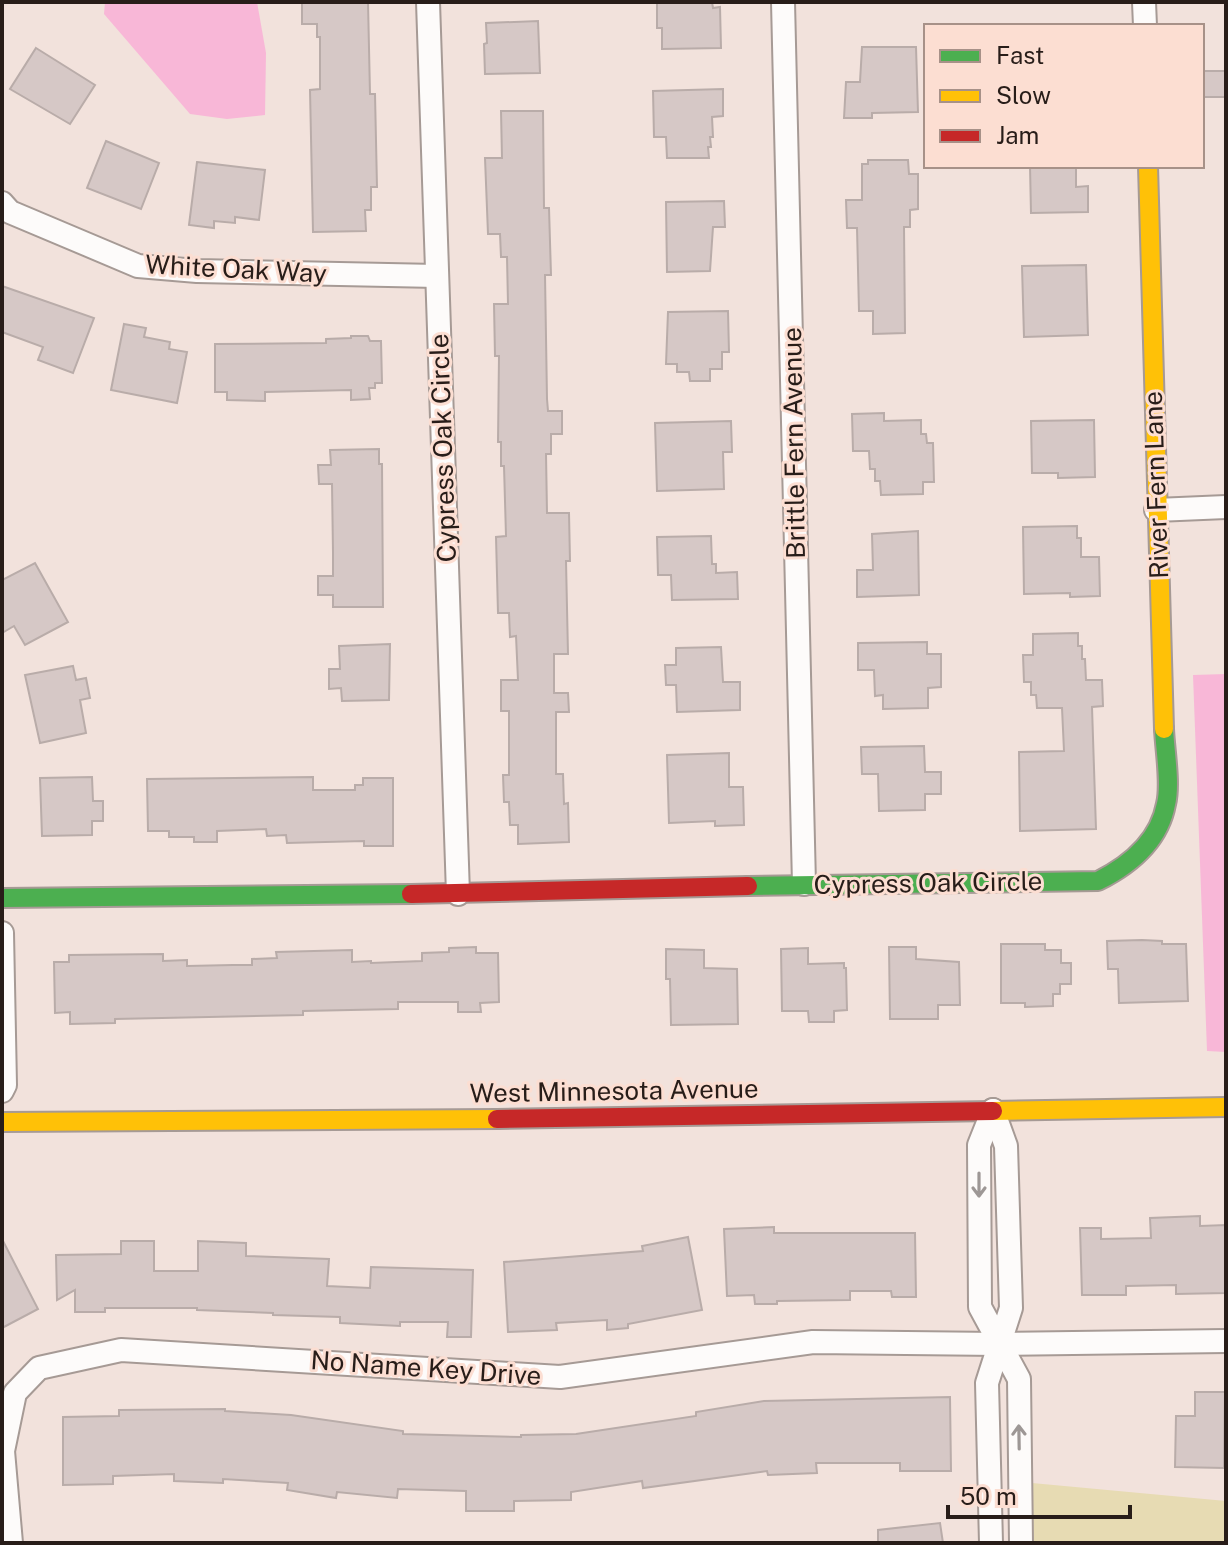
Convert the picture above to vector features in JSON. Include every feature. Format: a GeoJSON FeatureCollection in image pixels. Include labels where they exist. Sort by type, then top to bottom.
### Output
{"type":"FeatureCollection","features":[{"type":"Feature","properties":{"kind":"street","name":"Cypress Oak Circle"},"geometry":{"type":"LineString","coordinates":[[428,2],[458,894]]}},
{"type":"Feature","properties":{"kind":"street","name":"Brittle Fern Avenue"},"geometry":{"type":"LineString","coordinates":[[783,2],[804,884]]}},
{"type":"Feature","properties":{"kind":"street"},"geometry":{"type":"LineString","coordinates":[[1144,2],[1145,24]]}},
{"type":"Feature","properties":{"kind":"street","name":"River Fern Lane"},"geometry":{"type":"LineString","coordinates":[[1148,168],[1167,803]]}},
{"type":"Feature","properties":{"kind":"street","name":"White Oak Way"},"geometry":{"type":"LineString","coordinates":[[2,203],[10,212],[138,266],[197,271],[437,276]]}},
{"type":"Feature","properties":{"kind":"street"},"geometry":{"type":"LineString","coordinates":[[1156,510],[1226,507]]}},
{"type":"Feature","properties":{"kind":"street","name":"Cypress Oak Circle"},"geometry":{"type":"LineString","coordinates":[[2,898],[458,894],[804,884],[1098,881],[1119,871],[1141,854],[1159,830],[1167,803]]}},
{"type":"Feature","properties":{"kind":"street"},"geometry":{"type":"LineString","coordinates":[[2,933],[5,1085],[2,1091]]}},
{"type":"Feature","properties":{"kind":"street","name":"West Minnesota Avenue"},"geometry":{"type":"LineString","coordinates":[[2,1122],[479,1119],[1226,1107]]}},
{"type":"Feature","properties":{"kind":"street"},"geometry":{"type":"LineString","coordinates":[[993,1110],[979,1145],[980,1307],[1019,1379],[1021,1543]]}},
{"type":"Feature","properties":{"kind":"street"},"geometry":{"type":"LineString","coordinates":[[991,1543],[987,1383],[1011,1308],[1006,1146],[993,1110]]}},
{"type":"Feature","properties":{"kind":"street","name":"No Name Key Drive"},"geometry":{"type":"LineString","coordinates":[[11,1543],[3,1451],[15,1393],[39,1368],[121,1350],[560,1377],[813,1342],[999,1344],[1226,1341]]}},
{"type":"Feature","properties":{"kind":"shaded area"},"geometry":{"type":"Polygon","coordinates":[[[105,2],[257,2],[266,53],[265,115],[227,119],[190,114],[104,14],[105,2]]]}},
{"type":"Feature","properties":{"kind":"shaded area"},"geometry":{"type":"Polygon","coordinates":[[[1226,674],[1226,1052],[1207,1051],[1193,675],[1226,674]]]}},
{"type":"Feature","properties":{"kind":"shaded area"},"geometry":{"type":"Polygon","coordinates":[[[1032,1483],[1226,1501],[1226,1543],[1033,1543],[1032,1483]]]}},
{"type":"Feature","properties":{"kind":"building"},"geometry":{"type":"Polygon","coordinates":[[[302,2],[368,2],[370,94],[375,94],[377,187],[371,187],[371,210],[365,210],[366,231],[313,232],[310,90],[320,89],[320,37],[317,37],[317,24],[302,24],[302,2]]]}},
{"type":"Feature","properties":{"kind":"building"},"geometry":{"type":"Polygon","coordinates":[[[657,2],[712,2],[713,8],[720,7],[721,48],[662,49],[662,28],[657,28],[657,2]]]}},
{"type":"Feature","properties":{"kind":"building"},"geometry":{"type":"Polygon","coordinates":[[[538,21],[540,73],[485,74],[486,23],[538,21]]]}},
{"type":"Feature","properties":{"kind":"building"},"geometry":{"type":"Polygon","coordinates":[[[862,47],[916,47],[918,112],[872,113],[872,118],[844,118],[846,82],[860,82],[862,47]]]}},
{"type":"Feature","properties":{"kind":"building"},"geometry":{"type":"Polygon","coordinates":[[[36,48],[95,85],[70,124],[10,89],[36,48]]]}},
{"type":"Feature","properties":{"kind":"building"},"geometry":{"type":"Polygon","coordinates":[[[1204,71],[1226,71],[1226,97],[1204,97],[1204,71]]]}},
{"type":"Feature","properties":{"kind":"building"},"geometry":{"type":"Polygon","coordinates":[[[723,89],[723,116],[712,117],[713,137],[710,137],[711,147],[708,147],[709,158],[667,158],[666,137],[654,137],[653,91],[723,89]]]}},
{"type":"Feature","properties":{"kind":"building"},"geometry":{"type":"Polygon","coordinates":[[[501,111],[543,111],[544,208],[549,208],[551,275],[545,275],[547,399],[548,411],[562,411],[562,434],[551,434],[551,454],[546,454],[547,513],[569,513],[570,561],[566,561],[568,654],[554,654],[554,693],[568,693],[569,712],[556,712],[556,774],[563,774],[564,804],[568,803],[569,842],[518,844],[518,825],[510,825],[509,802],[504,802],[503,775],[509,775],[509,711],[501,711],[501,680],[518,680],[516,636],[510,637],[509,613],[498,613],[496,537],[506,536],[504,466],[501,466],[501,442],[498,442],[499,356],[495,356],[494,304],[508,304],[507,257],[501,257],[500,234],[488,234],[485,158],[502,158],[501,111]]]}},
{"type":"Feature","properties":{"kind":"building"},"geometry":{"type":"Polygon","coordinates":[[[106,141],[159,163],[141,209],[87,188],[106,141]]]}},
{"type":"Feature","properties":{"kind":"building"},"geometry":{"type":"Polygon","coordinates":[[[868,160],[908,160],[909,174],[918,174],[918,209],[910,210],[910,227],[904,227],[905,333],[873,334],[873,311],[859,311],[857,228],[847,228],[846,200],[862,200],[862,164],[868,164],[868,160]]]}},
{"type":"Feature","properties":{"kind":"building"},"geometry":{"type":"Polygon","coordinates":[[[197,162],[265,170],[259,220],[235,217],[235,223],[214,221],[214,228],[189,225],[197,162]]]}},
{"type":"Feature","properties":{"kind":"building"},"geometry":{"type":"Polygon","coordinates":[[[1030,168],[1076,168],[1076,187],[1088,186],[1088,212],[1031,213],[1030,168]]]}},
{"type":"Feature","properties":{"kind":"building"},"geometry":{"type":"Polygon","coordinates":[[[724,201],[725,227],[713,227],[710,271],[667,272],[666,202],[724,201]]]}},
{"type":"Feature","properties":{"kind":"building"},"geometry":{"type":"Polygon","coordinates":[[[1086,265],[1088,335],[1024,337],[1022,266],[1086,265]]]}},
{"type":"Feature","properties":{"kind":"building"},"geometry":{"type":"Polygon","coordinates":[[[2,286],[94,318],[73,373],[38,360],[43,347],[2,332],[2,286]]]}},
{"type":"Feature","properties":{"kind":"building"},"geometry":{"type":"Polygon","coordinates":[[[728,311],[729,352],[722,352],[722,369],[710,369],[710,381],[690,381],[689,372],[677,372],[677,364],[666,364],[668,312],[728,311]]]}},
{"type":"Feature","properties":{"kind":"building"},"geometry":{"type":"Polygon","coordinates":[[[124,324],[146,328],[144,337],[170,342],[169,349],[187,352],[177,403],[111,390],[124,324]]]}},
{"type":"Feature","properties":{"kind":"building"},"geometry":{"type":"Polygon","coordinates":[[[368,336],[370,341],[381,341],[382,383],[375,383],[375,388],[369,388],[370,399],[351,400],[351,390],[265,392],[265,401],[227,400],[227,392],[215,392],[215,344],[326,343],[326,339],[368,336]]]}},
{"type":"Feature","properties":{"kind":"building"},"geometry":{"type":"Polygon","coordinates":[[[884,413],[884,421],[921,420],[921,434],[926,434],[927,443],[933,443],[934,482],[923,482],[923,494],[881,495],[880,481],[875,481],[875,469],[870,469],[869,451],[853,451],[852,414],[884,413]]]}},
{"type":"Feature","properties":{"kind":"building"},"geometry":{"type":"Polygon","coordinates":[[[1094,420],[1095,477],[1058,478],[1058,473],[1032,473],[1031,421],[1094,420]]]}},
{"type":"Feature","properties":{"kind":"building"},"geometry":{"type":"Polygon","coordinates":[[[731,421],[732,452],[723,452],[724,489],[657,491],[655,423],[731,421]]]}},
{"type":"Feature","properties":{"kind":"building"},"geometry":{"type":"Polygon","coordinates":[[[379,449],[379,464],[382,464],[383,607],[333,607],[333,595],[318,595],[318,576],[333,576],[333,552],[332,484],[319,484],[318,465],[331,465],[330,450],[379,449]]]}},
{"type":"Feature","properties":{"kind":"building"},"geometry":{"type":"Polygon","coordinates":[[[1077,526],[1077,538],[1081,538],[1081,557],[1099,557],[1100,596],[1024,594],[1023,527],[1077,526]]]}},
{"type":"Feature","properties":{"kind":"building"},"geometry":{"type":"Polygon","coordinates":[[[918,531],[919,595],[857,597],[857,570],[873,570],[872,534],[918,531]]]}},
{"type":"Feature","properties":{"kind":"building"},"geometry":{"type":"Polygon","coordinates":[[[711,536],[712,564],[716,564],[716,573],[737,572],[738,599],[672,600],[671,575],[658,575],[657,537],[711,536]]]}},
{"type":"Feature","properties":{"kind":"building"},"geometry":{"type":"Polygon","coordinates":[[[35,563],[68,622],[25,645],[14,626],[2,633],[2,580],[35,563]]]}},
{"type":"Feature","properties":{"kind":"building"},"geometry":{"type":"Polygon","coordinates":[[[1078,633],[1078,646],[1082,646],[1082,659],[1085,659],[1086,680],[1102,680],[1103,706],[1092,707],[1096,829],[1020,831],[1019,752],[1064,751],[1062,708],[1037,708],[1036,695],[1031,695],[1031,682],[1024,682],[1023,655],[1033,655],[1033,634],[1078,633]]]}},
{"type":"Feature","properties":{"kind":"building"},"geometry":{"type":"Polygon","coordinates":[[[927,642],[927,654],[941,654],[941,687],[928,688],[928,708],[883,709],[883,695],[875,696],[874,670],[858,670],[858,643],[927,642]]]}},
{"type":"Feature","properties":{"kind":"building"},"geometry":{"type":"Polygon","coordinates":[[[390,644],[389,700],[342,701],[341,688],[329,689],[329,669],[340,669],[339,646],[390,644]]]}},
{"type":"Feature","properties":{"kind":"building"},"geometry":{"type":"Polygon","coordinates":[[[721,647],[723,682],[740,682],[740,710],[677,712],[676,685],[666,685],[665,665],[676,665],[676,648],[721,647]]]}},
{"type":"Feature","properties":{"kind":"building"},"geometry":{"type":"Polygon","coordinates":[[[73,666],[76,680],[86,678],[90,698],[80,700],[86,733],[40,743],[25,675],[73,666]]]}},
{"type":"Feature","properties":{"kind":"building"},"geometry":{"type":"Polygon","coordinates":[[[924,746],[925,772],[941,772],[941,794],[925,794],[925,810],[879,811],[878,774],[862,774],[861,747],[924,746]]]}},
{"type":"Feature","properties":{"kind":"building"},"geometry":{"type":"Polygon","coordinates":[[[729,753],[729,787],[743,787],[744,825],[715,826],[715,821],[669,823],[667,755],[729,753]]]}},
{"type":"Feature","properties":{"kind":"building"},"geometry":{"type":"Polygon","coordinates":[[[92,777],[93,801],[103,801],[103,821],[92,821],[92,835],[42,836],[40,778],[92,777]]]}},
{"type":"Feature","properties":{"kind":"building"},"geometry":{"type":"Polygon","coordinates":[[[313,777],[313,790],[355,790],[355,785],[363,785],[363,778],[393,778],[393,846],[364,846],[364,841],[287,843],[286,835],[267,836],[266,829],[217,831],[217,842],[194,842],[194,837],[169,837],[169,831],[148,831],[147,779],[313,777]]]}},
{"type":"Feature","properties":{"kind":"building"},"geometry":{"type":"Polygon","coordinates":[[[1107,941],[1186,944],[1188,1001],[1119,1003],[1118,969],[1108,969],[1107,941]]]}},
{"type":"Feature","properties":{"kind":"building"},"geometry":{"type":"Polygon","coordinates":[[[1001,944],[1045,944],[1045,950],[1061,950],[1061,963],[1071,963],[1071,984],[1060,984],[1060,994],[1053,994],[1053,1006],[1025,1007],[1025,1003],[1001,1003],[1001,944]]]}},
{"type":"Feature","properties":{"kind":"building"},"geometry":{"type":"Polygon","coordinates":[[[476,947],[476,953],[498,953],[499,1002],[480,1003],[481,1012],[458,1012],[458,1002],[398,1002],[398,1009],[303,1011],[303,1015],[115,1019],[115,1023],[70,1024],[70,1012],[55,1013],[54,962],[69,962],[69,955],[163,954],[163,961],[187,960],[187,966],[252,965],[252,959],[277,958],[276,952],[352,950],[352,962],[371,963],[422,961],[422,953],[476,947]]]}},
{"type":"Feature","properties":{"kind":"building"},"geometry":{"type":"Polygon","coordinates":[[[889,947],[916,947],[916,959],[959,962],[960,1005],[938,1005],[938,1019],[890,1019],[889,947]]]}},
{"type":"Feature","properties":{"kind":"building"},"geometry":{"type":"Polygon","coordinates":[[[808,948],[808,964],[844,963],[846,968],[847,1010],[834,1011],[834,1022],[809,1022],[808,1011],[782,1011],[781,949],[808,948]]]}},
{"type":"Feature","properties":{"kind":"building"},"geometry":{"type":"Polygon","coordinates":[[[666,949],[704,950],[704,968],[737,969],[738,1024],[671,1025],[666,949]]]}},
{"type":"Feature","properties":{"kind":"building"},"geometry":{"type":"Polygon","coordinates":[[[1200,1216],[1200,1226],[1226,1225],[1226,1293],[1176,1294],[1176,1285],[1126,1286],[1126,1295],[1082,1295],[1080,1228],[1101,1228],[1101,1239],[1151,1238],[1150,1218],[1200,1216]]]}},
{"type":"Feature","properties":{"kind":"building"},"geometry":{"type":"Polygon","coordinates":[[[774,1227],[774,1233],[915,1233],[916,1297],[892,1297],[891,1291],[850,1291],[850,1300],[755,1304],[754,1295],[727,1296],[724,1229],[774,1227]]]}},
{"type":"Feature","properties":{"kind":"building"},"geometry":{"type":"Polygon","coordinates":[[[688,1237],[702,1310],[628,1324],[628,1328],[607,1330],[607,1320],[556,1323],[557,1330],[508,1332],[504,1262],[643,1251],[642,1246],[688,1237]]]}},
{"type":"Feature","properties":{"kind":"building"},"geometry":{"type":"Polygon","coordinates":[[[2,1239],[38,1309],[2,1328],[2,1239]]]}},
{"type":"Feature","properties":{"kind":"building"},"geometry":{"type":"Polygon","coordinates":[[[121,1241],[154,1241],[154,1271],[198,1271],[198,1241],[246,1243],[246,1256],[329,1259],[327,1286],[370,1288],[371,1267],[473,1270],[471,1337],[447,1337],[448,1322],[400,1322],[400,1326],[340,1323],[340,1317],[197,1308],[105,1308],[105,1312],[75,1312],[75,1290],[57,1300],[56,1255],[121,1254],[121,1241]]]}},
{"type":"Feature","properties":{"kind":"building"},"geometry":{"type":"Polygon","coordinates":[[[1195,1392],[1225,1392],[1224,1468],[1175,1467],[1176,1416],[1195,1416],[1195,1392]]]}},
{"type":"Feature","properties":{"kind":"building"},"geometry":{"type":"Polygon","coordinates":[[[950,1397],[951,1471],[900,1471],[900,1463],[816,1463],[817,1473],[768,1475],[767,1471],[643,1488],[642,1481],[571,1492],[571,1500],[514,1501],[514,1511],[466,1511],[466,1491],[398,1489],[397,1498],[337,1492],[336,1498],[287,1490],[288,1483],[223,1479],[223,1483],[174,1481],[174,1474],[113,1476],[113,1484],[63,1485],[63,1417],[119,1416],[119,1410],[225,1409],[291,1415],[403,1431],[403,1434],[521,1437],[576,1434],[696,1416],[696,1412],[764,1401],[950,1397]]]}},
{"type":"Feature","properties":{"kind":"building"},"geometry":{"type":"Polygon","coordinates":[[[940,1523],[943,1543],[878,1543],[878,1530],[940,1523]]]}},
{"type":"Feature","properties":{"kind":"traffic: fast"},"geometry":{"type":"LineString","coordinates":[[748,886],[1098,881],[1132,860],[1157,830],[1168,787],[1164,729]]}},
{"type":"Feature","properties":{"kind":"traffic: fast"},"geometry":{"type":"LineString","coordinates":[[2,898],[411,894]]}},
{"type":"Feature","properties":{"kind":"traffic: slow"},"geometry":{"type":"LineString","coordinates":[[1148,168],[1164,729]]}},
{"type":"Feature","properties":{"kind":"traffic: slow"},"geometry":{"type":"LineString","coordinates":[[993,1111],[1226,1107]]}},
{"type":"Feature","properties":{"kind":"traffic: slow"},"geometry":{"type":"LineString","coordinates":[[2,1122],[497,1119]]}},
{"type":"Feature","properties":{"kind":"traffic: jam"},"geometry":{"type":"LineString","coordinates":[[411,894],[748,886]]}},
{"type":"Feature","properties":{"kind":"traffic: jam"},"geometry":{"type":"LineString","coordinates":[[497,1119],[993,1111]]}}]}
